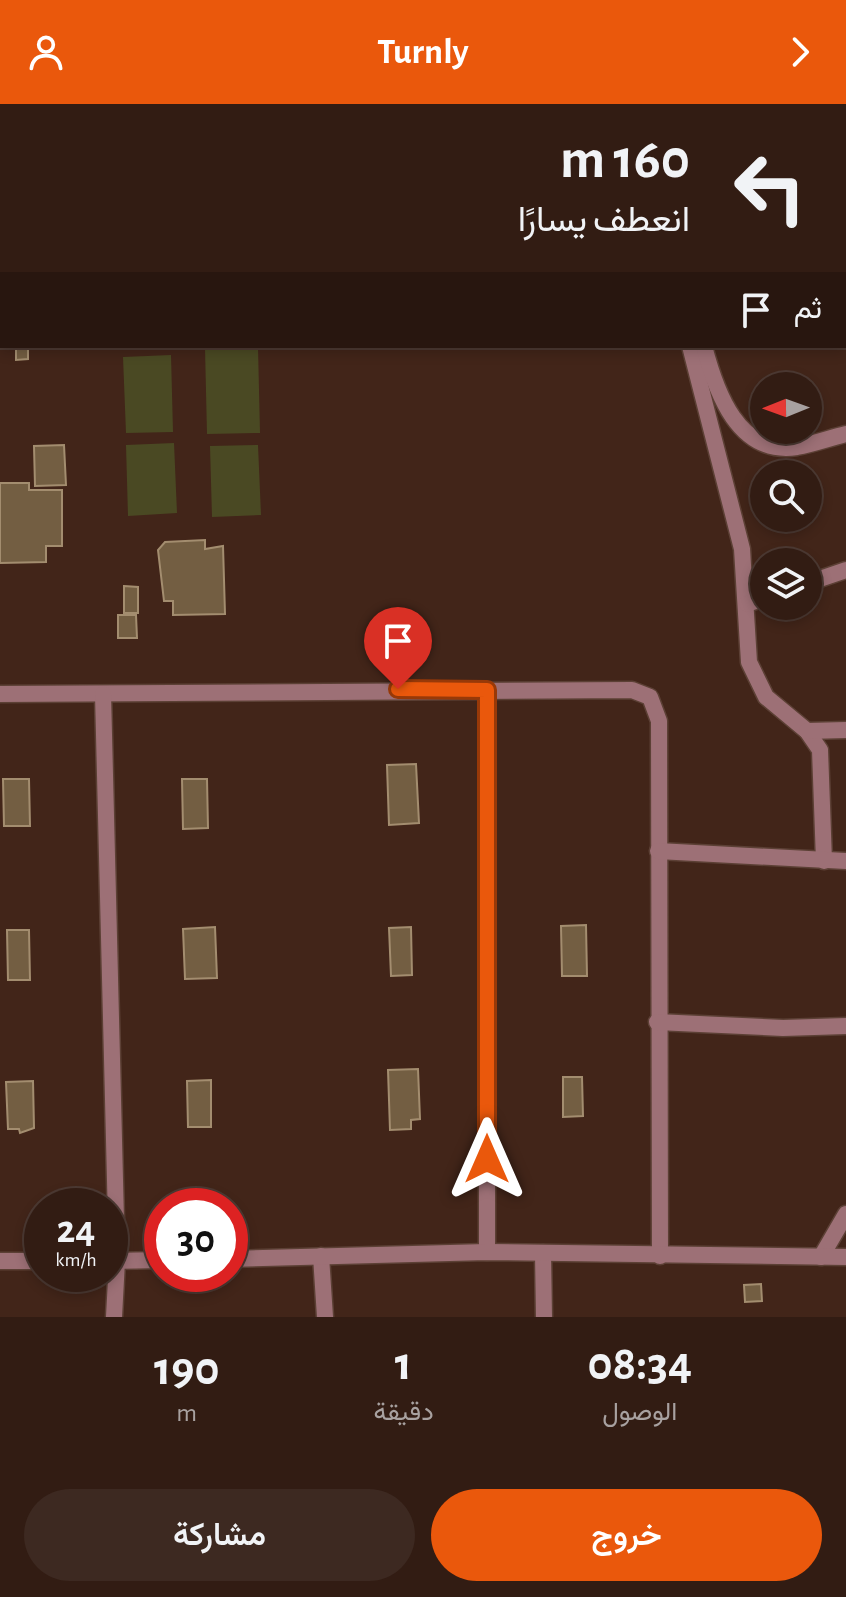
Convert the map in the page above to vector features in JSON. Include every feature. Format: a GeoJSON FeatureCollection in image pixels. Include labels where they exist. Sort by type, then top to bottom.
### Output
{"type":"FeatureCollection","features":[{"type":"Feature","properties":{"kind":"street"},"geometry":{"type":"LineString","coordinates":[[691,348],[729,487],[742,549],[749,662],[766,697],[807,731],[820,750],[824,861]]}},
{"type":"Feature","properties":{"kind":"street"},"geometry":{"type":"LineString","coordinates":[[705,348],[724,400],[749,437],[785,448],[846,434]]}},
{"type":"Feature","properties":{"kind":"street"},"geometry":{"type":"LineString","coordinates":[[822,578],[846,570]]}},
{"type":"Feature","properties":{"kind":"street"},"geometry":{"type":"LineString","coordinates":[[487,690],[487,1252]]}},
{"type":"Feature","properties":{"kind":"street"},"geometry":{"type":"LineString","coordinates":[[0,694],[632,690],[650,697],[659,721],[657,1022],[660,1256]]}},
{"type":"Feature","properties":{"kind":"street"},"geometry":{"type":"LineString","coordinates":[[103,694],[113,1188]]}},
{"type":"Feature","properties":{"kind":"street"},"geometry":{"type":"LineString","coordinates":[[807,731],[846,730]]}},
{"type":"Feature","properties":{"kind":"street"},"geometry":{"type":"LineString","coordinates":[[658,851],[846,861]]}},
{"type":"Feature","properties":{"kind":"street"},"geometry":{"type":"LineString","coordinates":[[657,1022],[783,1028],[846,1026]]}},
{"type":"Feature","properties":{"kind":"street"},"geometry":{"type":"LineString","coordinates":[[821,1257],[846,1214]]}},
{"type":"Feature","properties":{"kind":"street"},"geometry":{"type":"LineString","coordinates":[[248,1258],[487,1252],[846,1257]]}},
{"type":"Feature","properties":{"kind":"street"},"geometry":{"type":"LineString","coordinates":[[543,1253],[544,1317]]}},
{"type":"Feature","properties":{"kind":"street"},"geometry":{"type":"LineString","coordinates":[[321,1256],[325,1317]]}},
{"type":"Feature","properties":{"kind":"street"},"geometry":{"type":"LineString","coordinates":[[0,1261],[24,1261]]}},
{"type":"Feature","properties":{"kind":"street"},"geometry":{"type":"LineString","coordinates":[[114,1292],[114,1317]]}},
{"type":"Feature","properties":{"kind":"shaded area"},"geometry":{"type":"Polygon","coordinates":[[[205,348],[258,348],[260,433],[207,434],[205,348]]]}},
{"type":"Feature","properties":{"kind":"shaded area"},"geometry":{"type":"Polygon","coordinates":[[[171,355],[173,432],[126,433],[123,357],[171,355]]]}},
{"type":"Feature","properties":{"kind":"shaded area"},"geometry":{"type":"Polygon","coordinates":[[[174,443],[177,513],[128,516],[126,445],[174,443]]]}},
{"type":"Feature","properties":{"kind":"shaded area"},"geometry":{"type":"Polygon","coordinates":[[[258,445],[261,515],[212,517],[210,446],[258,445]]]}},
{"type":"Feature","properties":{"kind":"building"},"geometry":{"type":"Polygon","coordinates":[[[16,348],[28,348],[28,359],[16,360],[16,348]]]}},
{"type":"Feature","properties":{"kind":"building"},"geometry":{"type":"Polygon","coordinates":[[[64,445],[66,485],[35,486],[34,446],[64,445]]]}},
{"type":"Feature","properties":{"kind":"building"},"geometry":{"type":"Polygon","coordinates":[[[0,483],[29,483],[29,490],[62,490],[62,546],[46,546],[46,562],[0,563],[0,483]]]}},
{"type":"Feature","properties":{"kind":"building"},"geometry":{"type":"Polygon","coordinates":[[[205,540],[205,549],[223,546],[225,614],[173,615],[173,601],[164,601],[158,550],[165,542],[205,540]]]}},
{"type":"Feature","properties":{"kind":"building"},"geometry":{"type":"Polygon","coordinates":[[[124,586],[138,587],[138,613],[124,613],[124,586]]]}},
{"type":"Feature","properties":{"kind":"building"},"geometry":{"type":"Polygon","coordinates":[[[118,615],[136,615],[137,638],[118,638],[118,615]]]}},
{"type":"Feature","properties":{"kind":"building"},"geometry":{"type":"Polygon","coordinates":[[[416,764],[419,823],[389,825],[387,765],[416,764]]]}},
{"type":"Feature","properties":{"kind":"building"},"geometry":{"type":"Polygon","coordinates":[[[3,779],[29,779],[30,826],[4,826],[3,779]]]}},
{"type":"Feature","properties":{"kind":"building"},"geometry":{"type":"Polygon","coordinates":[[[182,779],[207,779],[208,828],[183,829],[182,779]]]}},
{"type":"Feature","properties":{"kind":"building"},"geometry":{"type":"Polygon","coordinates":[[[586,925],[587,976],[562,976],[561,926],[586,925]]]}},
{"type":"Feature","properties":{"kind":"building"},"geometry":{"type":"Polygon","coordinates":[[[215,927],[217,978],[185,979],[183,929],[215,927]]]}},
{"type":"Feature","properties":{"kind":"building"},"geometry":{"type":"Polygon","coordinates":[[[411,927],[412,975],[391,976],[389,928],[411,927]]]}},
{"type":"Feature","properties":{"kind":"building"},"geometry":{"type":"Polygon","coordinates":[[[7,930],[29,930],[30,980],[8,980],[7,930]]]}},
{"type":"Feature","properties":{"kind":"building"},"geometry":{"type":"Polygon","coordinates":[[[418,1069],[420,1119],[411,1120],[411,1129],[390,1130],[388,1070],[418,1069]]]}},
{"type":"Feature","properties":{"kind":"building"},"geometry":{"type":"Polygon","coordinates":[[[563,1077],[582,1077],[583,1116],[563,1117],[563,1077]]]}},
{"type":"Feature","properties":{"kind":"building"},"geometry":{"type":"Polygon","coordinates":[[[211,1080],[211,1127],[188,1127],[187,1081],[211,1080]]]}},
{"type":"Feature","properties":{"kind":"building"},"geometry":{"type":"Polygon","coordinates":[[[33,1081],[34,1128],[20,1133],[19,1129],[8,1129],[6,1082],[33,1081]]]}},
{"type":"Feature","properties":{"kind":"building"},"geometry":{"type":"Polygon","coordinates":[[[761,1284],[762,1301],[745,1302],[744,1285],[761,1284]]]}},
{"type":"Feature","properties":{"kind":"route"},"geometry":{"type":"LineString","coordinates":[[398,689],[487,690],[487,1159]]}}]}
